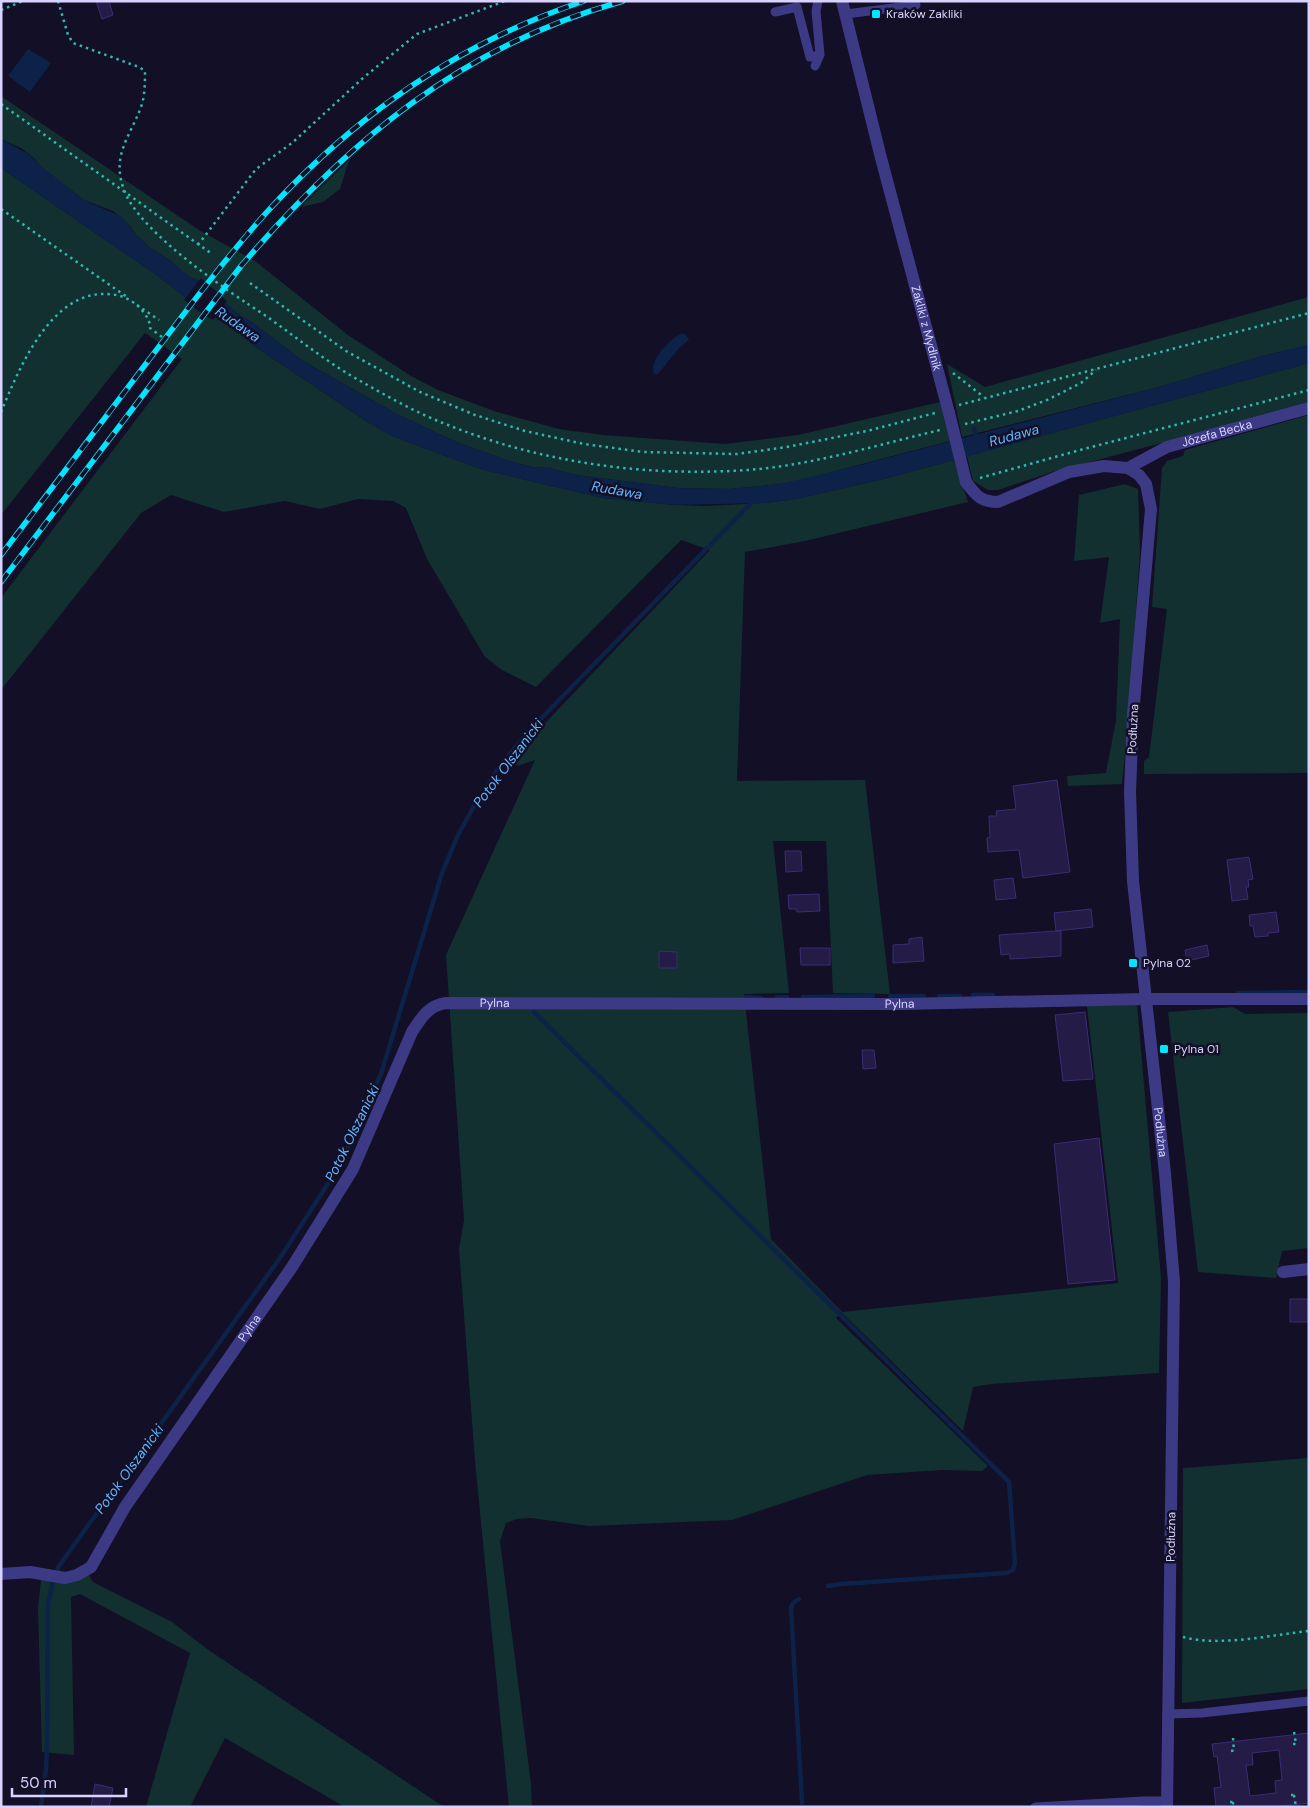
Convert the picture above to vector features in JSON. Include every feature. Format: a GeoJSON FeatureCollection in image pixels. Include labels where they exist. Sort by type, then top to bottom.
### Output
{"type":"FeatureCollection","features":[{"type":"Feature","properties":{"kind":"street","name":"Zakliki z Mydlnik"},"geometry":{"type":"LineString","coordinates":[[844,8],[884,168],[936,359],[966,482]]}},
{"type":"Feature","properties":{"kind":"street","name":"Józefa Becka"},"geometry":{"type":"LineString","coordinates":[[1128,468],[1167,446],[1309,408]]}},
{"type":"Feature","properties":{"kind":"street"},"geometry":{"type":"LineString","coordinates":[[966,482],[986,502],[998,502],[1069,472],[1104,466],[1128,468]]}},
{"type":"Feature","properties":{"kind":"street","name":"Podłużna"},"geometry":{"type":"LineString","coordinates":[[1128,468],[1139,475],[1146,484],[1151,510],[1133,715],[1130,792],[1133,880],[1165,1173],[1174,1282],[1167,1804]]}},
{"type":"Feature","properties":{"kind":"street","name":"Pylna"},"geometry":{"type":"LineString","coordinates":[[1,1574],[30,1572],[65,1578],[77,1575],[91,1567],[125,1507],[292,1267],[353,1169],[412,1032],[422,1016],[436,1004],[900,1004],[1147,999],[1309,999]]}},
{"type":"Feature","properties":{"kind":"street"},"geometry":{"type":"LineString","coordinates":[[1283,1272],[1309,1269]]}},
{"type":"Feature","properties":{"kind":"lane"},"geometry":{"type":"LineString","coordinates":[[815,66],[820,55],[816,11],[818,1]]}},
{"type":"Feature","properties":{"kind":"lane"},"geometry":{"type":"LineString","coordinates":[[844,8],[916,5]]}},
{"type":"Feature","properties":{"kind":"lane"},"geometry":{"type":"LineString","coordinates":[[775,12],[797,7],[810,57],[820,55]]}},
{"type":"Feature","properties":{"kind":"lane"},"geometry":{"type":"LineString","coordinates":[[1167,1714],[1202,1713],[1309,1701]]}},
{"type":"Feature","properties":{"kind":"lane"},"geometry":{"type":"LineString","coordinates":[[1035,1807],[1144,1801],[1167,1804]]}},
{"type":"Feature","properties":{"kind":"path"},"geometry":{"type":"LineString","coordinates":[[1,10],[23,1]]}},
{"type":"Feature","properties":{"kind":"path"},"geometry":{"type":"LineString","coordinates":[[58,1],[68,35],[73,43],[139,67],[145,71],[142,106],[123,144],[120,169],[125,192],[138,214],[189,261],[320,356],[393,399],[446,425],[533,453],[583,464],[637,470],[749,470],[882,445],[945,429]]}},
{"type":"Feature","properties":{"kind":"path"},"geometry":{"type":"LineString","coordinates":[[198,245],[256,169],[292,143],[363,78],[417,34],[505,1]]}},
{"type":"Feature","properties":{"kind":"path"},"geometry":{"type":"LineString","coordinates":[[1,104],[212,254]]}},
{"type":"Feature","properties":{"kind":"path"},"geometry":{"type":"LineString","coordinates":[[1,209],[159,320]]}},
{"type":"Feature","properties":{"kind":"path"},"geometry":{"type":"LineString","coordinates":[[250,283],[346,351],[420,392],[475,415],[525,431],[584,444],[643,452],[737,454],[867,432],[949,411],[985,398],[1309,313]]}},
{"type":"Feature","properties":{"kind":"path"},"geometry":{"type":"LineString","coordinates":[[1,412],[22,362],[55,315],[94,293],[119,295],[132,301],[148,319],[150,328],[162,337]]}},
{"type":"Feature","properties":{"kind":"path"},"geometry":{"type":"LineString","coordinates":[[936,359],[985,398]]}},
{"type":"Feature","properties":{"kind":"path"},"geometry":{"type":"LineString","coordinates":[[962,425],[1018,411],[1047,400],[1081,383],[1096,370]]}},
{"type":"Feature","properties":{"kind":"path"},"geometry":{"type":"LineString","coordinates":[[966,482],[1052,457],[1309,390]]}},
{"type":"Feature","properties":{"kind":"path"},"geometry":{"type":"LineString","coordinates":[[1169,1633],[1192,1639],[1227,1640],[1309,1631]]}},
{"type":"Feature","properties":{"kind":"path"},"geometry":{"type":"LineString","coordinates":[[1294,1732],[1296,1744]]}},
{"type":"Feature","properties":{"kind":"path"},"geometry":{"type":"LineString","coordinates":[[1233,1738],[1234,1751]]}},
{"type":"Feature","properties":{"kind":"path"},"geometry":{"type":"LineString","coordinates":[[1294,1795],[1296,1807]]}},
{"type":"Feature","properties":{"kind":"path"},"geometry":{"type":"LineString","coordinates":[[1233,1802],[1233,1807]]}},
{"type":"Feature","properties":{"kind":"green space"},"geometry":{"type":"Polygon","coordinates":[[[1,96],[199,230],[255,261],[348,335],[411,376],[438,390],[494,411],[559,429],[603,435],[725,444],[798,435],[940,402],[950,441],[801,480],[730,489],[678,488],[576,475],[509,461],[454,441],[397,414],[303,361],[237,313],[200,281],[189,277],[168,259],[149,247],[113,211],[84,200],[41,167],[34,158],[21,148],[1,139],[1,96]]]}},
{"type":"Feature","properties":{"kind":"green space"},"geometry":{"type":"Polygon","coordinates":[[[349,160],[340,189],[323,202],[301,207],[349,160]]]}},
{"type":"Feature","properties":{"kind":"green space"},"geometry":{"type":"Polygon","coordinates":[[[1,168],[158,276],[203,311],[234,329],[253,345],[366,421],[394,437],[484,470],[603,498],[704,506],[764,503],[796,499],[884,479],[954,460],[968,502],[805,541],[745,552],[737,781],[865,780],[890,994],[833,993],[826,841],[773,841],[789,993],[744,994],[771,1239],[842,1312],[1118,1283],[1087,1006],[1137,1005],[1161,1278],[1159,1373],[991,1384],[973,1387],[963,1431],[841,1312],[836,1318],[988,1466],[982,1471],[942,1470],[867,1475],[732,1520],[589,1526],[531,1518],[517,1519],[506,1523],[500,1541],[531,1784],[532,1807],[509,1807],[475,1461],[459,1249],[464,1220],[446,955],[535,760],[517,766],[512,758],[710,550],[681,540],[536,687],[502,670],[485,657],[427,559],[406,508],[393,501],[358,499],[320,509],[285,501],[224,512],[171,495],[141,513],[1,690],[1,598],[182,359],[145,333],[1,515],[1,168]]]}},
{"type":"Feature","properties":{"kind":"green space"},"geometry":{"type":"Polygon","coordinates":[[[1309,297],[1309,345],[1262,356],[1159,387],[962,437],[947,364],[985,387],[1309,297]]]}},
{"type":"Feature","properties":{"kind":"green space"},"geometry":{"type":"Polygon","coordinates":[[[1309,363],[1309,404],[1052,472],[998,490],[988,490],[973,481],[967,456],[1309,363]]]}},
{"type":"Feature","properties":{"kind":"green space"},"geometry":{"type":"Polygon","coordinates":[[[1309,415],[1309,773],[1144,774],[1144,761],[1149,757],[1167,609],[1152,607],[1162,468],[1167,461],[1183,456],[1185,450],[1309,415]]]}},
{"type":"Feature","properties":{"kind":"green space"},"geometry":{"type":"Polygon","coordinates":[[[1125,484],[1138,489],[1140,552],[1122,784],[1068,786],[1067,776],[1106,773],[1116,720],[1120,619],[1100,623],[1109,557],[1074,561],[1079,495],[1125,484]]]}},
{"type":"Feature","properties":{"kind":"green space"},"geometry":{"type":"Polygon","coordinates":[[[1233,1007],[1245,1014],[1309,1013],[1309,1248],[1282,1251],[1276,1278],[1198,1272],[1168,1012],[1233,1007]]]}},
{"type":"Feature","properties":{"kind":"green space"},"geometry":{"type":"Polygon","coordinates":[[[1309,1458],[1309,1689],[1182,1703],[1183,1468],[1309,1458]]]}},
{"type":"Feature","properties":{"kind":"green space"},"geometry":{"type":"Polygon","coordinates":[[[89,1575],[93,1582],[172,1622],[207,1649],[444,1807],[345,1807],[225,1738],[190,1807],[146,1807],[190,1653],[80,1594],[71,1597],[74,1755],[42,1752],[38,1608],[41,1580],[89,1575]]]}},
{"type":"Feature","properties":{"kind":"water"},"geometry":{"type":"Polygon","coordinates":[[[28,49],[51,63],[30,92],[8,76],[28,49]]]}},
{"type":"Feature","properties":{"kind":"water","name":"Rudawa"},"geometry":{"type":"Polygon","coordinates":[[[1,139],[30,155],[42,167],[84,200],[122,217],[136,235],[149,247],[168,259],[189,277],[200,281],[237,313],[303,361],[397,414],[454,441],[509,461],[576,475],[678,488],[730,489],[781,484],[1159,387],[1262,356],[1309,345],[1309,363],[884,479],[796,499],[764,503],[675,505],[603,498],[484,470],[394,437],[377,428],[253,345],[234,329],[203,311],[158,276],[1,168],[1,139]]]}},
{"type":"Feature","properties":{"kind":"water"},"geometry":{"type":"Polygon","coordinates":[[[682,333],[689,340],[679,348],[658,374],[654,374],[653,368],[657,356],[672,340],[682,333]]]}},
{"type":"Feature","properties":{"kind":"pier"},"geometry":{"type":"Polygon","coordinates":[[[201,278],[227,301],[213,320],[184,300],[201,278]]]}},
{"type":"Feature","properties":{"kind":"building"},"geometry":{"type":"Polygon","coordinates":[[[96,1],[109,1],[113,15],[102,19],[96,1]]]}},
{"type":"Feature","properties":{"kind":"building"},"geometry":{"type":"Polygon","coordinates":[[[1057,780],[1070,872],[1023,878],[1019,850],[988,852],[987,838],[990,837],[989,816],[997,816],[996,811],[1016,809],[1013,786],[1057,780]]]}},
{"type":"Feature","properties":{"kind":"building"},"geometry":{"type":"Polygon","coordinates":[[[785,851],[801,851],[802,871],[786,872],[785,851]]]}},
{"type":"Feature","properties":{"kind":"building"},"geometry":{"type":"Polygon","coordinates":[[[1249,857],[1253,879],[1248,880],[1249,887],[1246,887],[1248,899],[1232,901],[1227,860],[1249,857]]]}},
{"type":"Feature","properties":{"kind":"building"},"geometry":{"type":"Polygon","coordinates":[[[1013,878],[1016,898],[996,900],[994,880],[1013,878]]]}},
{"type":"Feature","properties":{"kind":"building"},"geometry":{"type":"Polygon","coordinates":[[[819,894],[820,911],[797,912],[796,909],[789,909],[788,895],[819,894]]]}},
{"type":"Feature","properties":{"kind":"building"},"geometry":{"type":"Polygon","coordinates":[[[1091,909],[1093,927],[1056,931],[1054,913],[1091,909]]]}},
{"type":"Feature","properties":{"kind":"building"},"geometry":{"type":"Polygon","coordinates":[[[1276,912],[1279,932],[1268,933],[1268,936],[1255,937],[1253,926],[1250,926],[1249,915],[1276,912]]]}},
{"type":"Feature","properties":{"kind":"building"},"geometry":{"type":"Polygon","coordinates":[[[1061,931],[1061,956],[1010,959],[1010,954],[1001,955],[999,935],[1061,931]]]}},
{"type":"Feature","properties":{"kind":"building"},"geometry":{"type":"Polygon","coordinates":[[[922,937],[924,961],[893,963],[893,945],[909,944],[909,939],[922,937]]]}},
{"type":"Feature","properties":{"kind":"building"},"geometry":{"type":"Polygon","coordinates":[[[1207,945],[1209,956],[1187,961],[1185,950],[1207,945]]]}},
{"type":"Feature","properties":{"kind":"building"},"geometry":{"type":"Polygon","coordinates":[[[800,948],[830,948],[830,965],[801,965],[800,948]]]}},
{"type":"Feature","properties":{"kind":"building"},"geometry":{"type":"Polygon","coordinates":[[[659,951],[677,952],[677,968],[659,968],[659,951]]]}},
{"type":"Feature","properties":{"kind":"building"},"geometry":{"type":"Polygon","coordinates":[[[1085,1012],[1093,1079],[1063,1081],[1055,1015],[1085,1012]]]}},
{"type":"Feature","properties":{"kind":"building"},"geometry":{"type":"Polygon","coordinates":[[[862,1050],[874,1050],[876,1068],[863,1069],[862,1050]]]}},
{"type":"Feature","properties":{"kind":"building"},"geometry":{"type":"Polygon","coordinates":[[[1099,1138],[1115,1280],[1068,1284],[1054,1144],[1099,1138]]]}},
{"type":"Feature","properties":{"kind":"building"},"geometry":{"type":"Polygon","coordinates":[[[1290,1299],[1309,1299],[1309,1322],[1290,1322],[1290,1299]]]}},
{"type":"Feature","properties":{"kind":"building"},"geometry":{"type":"Polygon","coordinates":[[[1309,1733],[1309,1803],[1273,1807],[1216,1807],[1214,1788],[1221,1787],[1217,1756],[1214,1757],[1212,1744],[1309,1733]],[[1279,1750],[1252,1753],[1253,1765],[1246,1765],[1250,1796],[1276,1793],[1275,1781],[1282,1780],[1279,1750]]]}},
{"type":"Feature","properties":{"kind":"building"},"geometry":{"type":"Polygon","coordinates":[[[95,1784],[113,1788],[109,1807],[91,1807],[95,1784]]]}},
{"type":"Feature","properties":{"kind":"waterway"},"geometry":{"type":"LineString","coordinates":[[974,428],[976,439]]}},
{"type":"Feature","properties":{"kind":"waterway","name":"Potok Olszanicki"},"geometry":{"type":"LineString","coordinates":[[41,1807],[47,1748],[48,1605],[53,1580],[59,1566],[280,1258],[340,1165],[381,1074],[442,873],[458,835],[478,799],[500,766],[527,733],[753,501]]}},
{"type":"Feature","properties":{"kind":"waterway"},"geometry":{"type":"LineString","coordinates":[[1238,993],[1309,992]]}},
{"type":"Feature","properties":{"kind":"waterway"},"geometry":{"type":"LineString","coordinates":[[973,995],[993,995]]}},
{"type":"Feature","properties":{"kind":"waterway"},"geometry":{"type":"LineString","coordinates":[[803,997],[873,996]]}},
{"type":"Feature","properties":{"kind":"waterway"},"geometry":{"type":"LineString","coordinates":[[890,996],[924,996]]}},
{"type":"Feature","properties":{"kind":"waterway"},"geometry":{"type":"LineString","coordinates":[[939,996],[960,996]]}},
{"type":"Feature","properties":{"kind":"waterway"},"geometry":{"type":"LineString","coordinates":[[746,997],[761,998]]}},
{"type":"Feature","properties":{"kind":"waterway"},"geometry":{"type":"LineString","coordinates":[[777,997],[787,997]]}},
{"type":"Feature","properties":{"kind":"waterway"},"geometry":{"type":"LineString","coordinates":[[534,1012],[1009,1482],[1015,1563],[1013,1570],[1006,1573],[828,1586]]}},
{"type":"Feature","properties":{"kind":"waterway"},"geometry":{"type":"LineString","coordinates":[[799,1599],[791,1607],[802,1803]]}},
{"type":"Feature","properties":{"kind":"railway"},"geometry":{"type":"LineString","coordinates":[[1,555],[206,286],[250,231],[300,177],[373,114],[411,86],[451,61],[494,38],[538,18],[584,1]]}},
{"type":"Feature","properties":{"kind":"railway"},"geometry":{"type":"LineString","coordinates":[[1,582],[241,266],[323,178],[366,139],[411,104],[459,72],[510,44],[564,20],[623,1]]}},
{"type":"Feature","properties":{"kind":"place","name":"Kraków Zakliki"},"geometry":{"type":"Point","coordinates":[876,14]}},
{"type":"Feature","properties":{"kind":"place","name":"Pylna 02"},"geometry":{"type":"Point","coordinates":[1133,963]}},
{"type":"Feature","properties":{"kind":"place","name":"Pylna 01"},"geometry":{"type":"Point","coordinates":[1164,1049]}}]}
